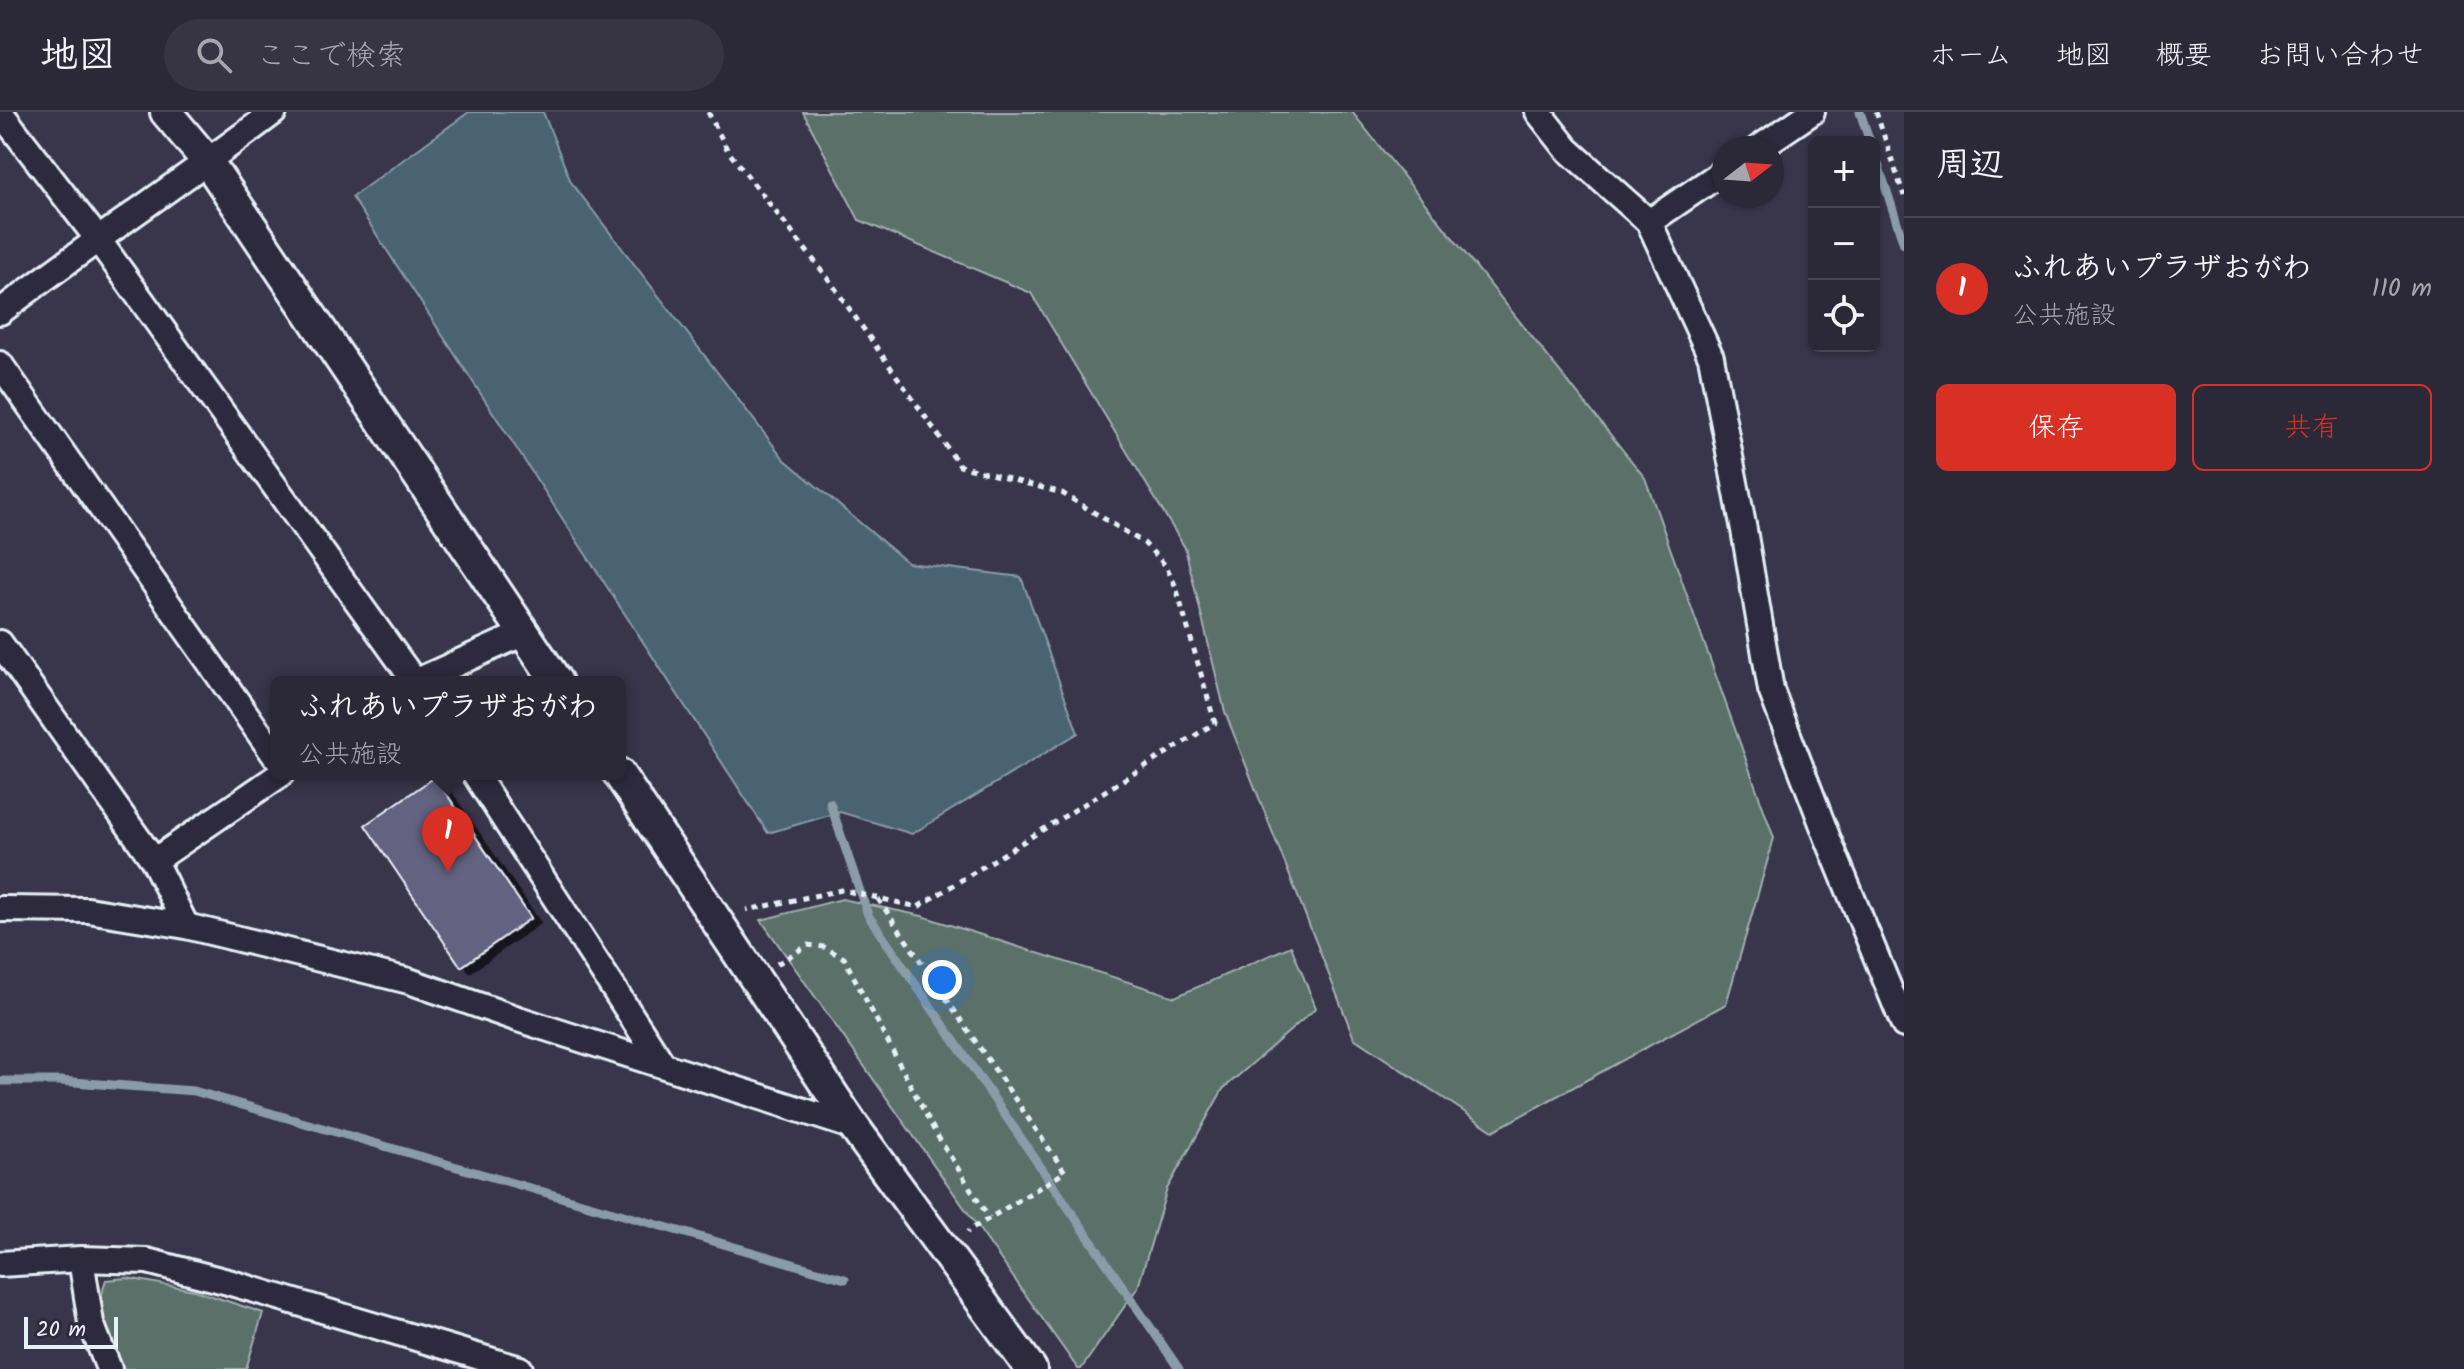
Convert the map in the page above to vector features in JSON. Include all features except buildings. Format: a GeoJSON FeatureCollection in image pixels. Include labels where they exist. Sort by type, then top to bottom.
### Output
{"type":"FeatureCollection","features":[{"type":"Feature","properties":{"kind":"street"},"geometry":{"type":"LineString","coordinates":[[0,112],[97,238],[411,676]]}},
{"type":"Feature","properties":{"kind":"street"},"geometry":{"type":"LineString","coordinates":[[166,112],[208,162],[553,676]]}},
{"type":"Feature","properties":{"kind":"street"},"geometry":{"type":"LineString","coordinates":[[0,312],[97,238],[208,162],[274,112]]}},
{"type":"Feature","properties":{"kind":"street"},"geometry":{"type":"LineString","coordinates":[[1538,112],[1567,149],[1649,222],[1711,357],[1771,690],[1904,1025]]}},
{"type":"Feature","properties":{"kind":"street"},"geometry":{"type":"LineString","coordinates":[[1777,136],[1812,112]]}},
{"type":"Feature","properties":{"kind":"street"},"geometry":{"type":"LineString","coordinates":[[1649,222],[1712,179]]}},
{"type":"Feature","properties":{"kind":"street"},"geometry":{"type":"LineString","coordinates":[[0,364],[270,748]]}},
{"type":"Feature","properties":{"kind":"street"},"geometry":{"type":"LineString","coordinates":[[428,676],[524,633]]}},
{"type":"Feature","properties":{"kind":"street"},"geometry":{"type":"LineString","coordinates":[[0,643],[154,861],[186,926]]}},
{"type":"Feature","properties":{"kind":"street"},"geometry":{"type":"LineString","coordinates":[[154,861],[272,780]]}},
{"type":"Feature","properties":{"kind":"street"},"geometry":{"type":"LineString","coordinates":[[479,780],[663,1065]]}},
{"type":"Feature","properties":{"kind":"street"},"geometry":{"type":"LineString","coordinates":[[623,780],[854,1127],[1031,1369]]}},
{"type":"Feature","properties":{"kind":"street"},"geometry":{"type":"LineString","coordinates":[[0,909],[88,910],[186,926],[409,981],[854,1127]]}},
{"type":"Feature","properties":{"kind":"street"},"geometry":{"type":"LineString","coordinates":[[81,1259],[91,1323],[109,1369]]}},
{"type":"Feature","properties":{"kind":"street"},"geometry":{"type":"LineString","coordinates":[[0,1264],[81,1259],[147,1261],[520,1369]]}},
{"type":"Feature","properties":{"kind":"path"},"geometry":{"type":"LineString","coordinates":[[708,112],[728,151],[827,277],[960,466],[1062,493],[1144,543],[1166,566],[1176,587],[1215,723],[918,907],[842,890],[748,909],[723,927]]}},
{"type":"Feature","properties":{"kind":"path"},"geometry":{"type":"LineString","coordinates":[[1876,112],[1904,196]]}},
{"type":"Feature","properties":{"kind":"path"},"geometry":{"type":"LineString","coordinates":[[877,898],[1065,1172],[966,1233]]}},
{"type":"Feature","properties":{"kind":"path"},"geometry":{"type":"LineString","coordinates":[[777,965],[808,945],[824,947],[844,958],[935,1132],[989,1218]]}},
{"type":"Feature","properties":{"kind":"green space"},"geometry":{"type":"Polygon","coordinates":[[[803,112],[1352,112],[1645,478],[1774,838],[1726,1004],[1493,1131],[1354,1038],[1225,712],[1185,548],[1031,293],[859,220],[803,112]]]}},
{"type":"Feature","properties":{"kind":"green space"},"geometry":{"type":"Polygon","coordinates":[[[842,899],[922,916],[1175,997],[1291,946],[1316,1008],[1223,1089],[1167,1189],[1138,1287],[1081,1369],[1078,1369],[761,920],[842,899]]]}},
{"type":"Feature","properties":{"kind":"green space"},"geometry":{"type":"Polygon","coordinates":[[[127,1278],[194,1290],[263,1313],[246,1369],[124,1369],[109,1336],[102,1302],[106,1280],[127,1278]]]}},
{"type":"Feature","properties":{"kind":"water"},"geometry":{"type":"Polygon","coordinates":[[[469,112],[543,112],[571,182],[784,459],[908,563],[1021,577],[1078,733],[912,834],[840,812],[768,833],[352,197],[469,112]]]}},
{"type":"Feature","properties":{"kind":"waterway"},"geometry":{"type":"LineString","coordinates":[[1860,112],[1868,136]]}},
{"type":"Feature","properties":{"kind":"waterway"},"geometry":{"type":"LineString","coordinates":[[1880,170],[1904,244]]}},
{"type":"Feature","properties":{"kind":"waterway"},"geometry":{"type":"LineString","coordinates":[[830,803],[868,915],[1179,1369]]}},
{"type":"Feature","properties":{"kind":"waterway"},"geometry":{"type":"LineString","coordinates":[[0,1081],[60,1081],[194,1091],[845,1279]]}},
{"type":"Feature","properties":{"kind":"place","name":"ふれあいプラザおがわ"},"geometry":{"type":"Point","coordinates":[448,872]}}]}
